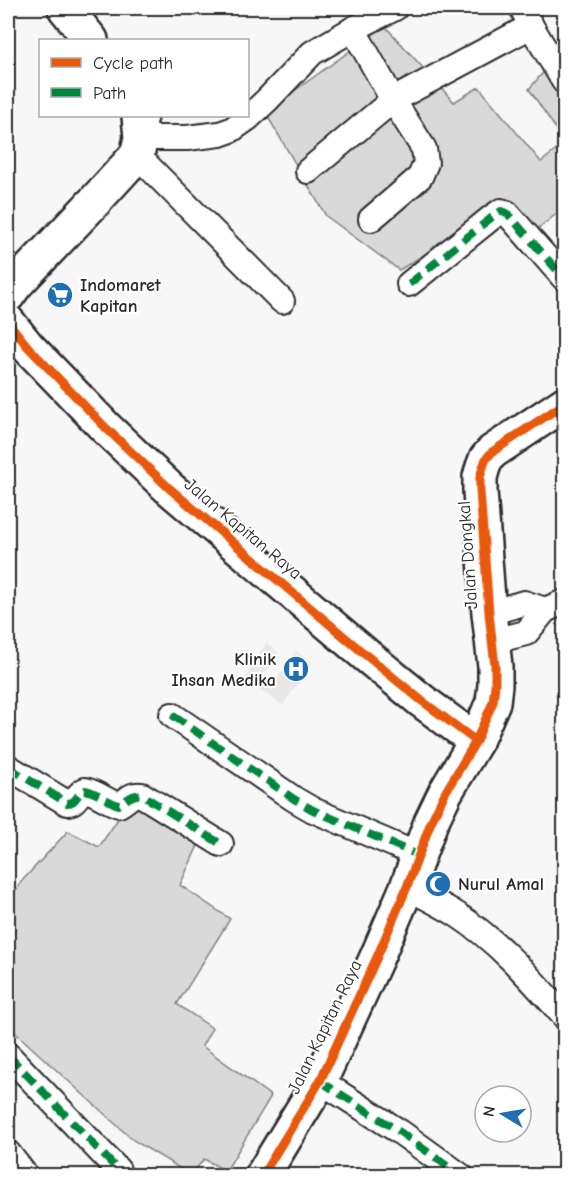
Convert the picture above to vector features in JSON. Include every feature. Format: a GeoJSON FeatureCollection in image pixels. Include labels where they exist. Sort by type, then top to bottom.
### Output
{"type":"FeatureCollection","features":[{"type":"Feature","properties":{"kind":"street"},"geometry":{"type":"LineString","coordinates":[[65,8],[90,39]]}},
{"type":"Feature","properties":{"kind":"street"},"geometry":{"type":"LineString","coordinates":[[139,136],[187,138],[220,134],[231,130],[261,106],[312,53],[352,28],[395,8]]}},
{"type":"Feature","properties":{"kind":"street"},"geometry":{"type":"LineString","coordinates":[[308,171],[393,100],[526,17],[564,81]]}},
{"type":"Feature","properties":{"kind":"street"},"geometry":{"type":"LineString","coordinates":[[352,28],[424,149],[426,163],[420,177],[371,219]]}},
{"type":"Feature","properties":{"kind":"street"},"geometry":{"type":"LineString","coordinates":[[8,295],[95,201],[139,136]]}},
{"type":"Feature","properties":{"kind":"street"},"geometry":{"type":"LineString","coordinates":[[139,136],[282,301]]}},
{"type":"Feature","properties":{"kind":"street"},"geometry":{"type":"LineString","coordinates":[[409,284],[501,212],[507,213],[512,218],[564,278]]}},
{"type":"Feature","properties":{"kind":"street","name":"Jalan Kapitan Raya"},"geometry":{"type":"LineString","coordinates":[[8,322],[28,347],[98,420],[169,488],[367,656],[476,741]]}},
{"type":"Feature","properties":{"kind":"street","name":"Jalan Dongkal"},"geometry":{"type":"LineString","coordinates":[[418,855],[445,794],[476,741],[493,702],[495,685],[480,508],[480,477],[483,467],[492,452],[564,404]]}},
{"type":"Feature","properties":{"kind":"street"},"geometry":{"type":"LineString","coordinates":[[491,627],[526,633],[555,606]]}},
{"type":"Feature","properties":{"kind":"street"},"geometry":{"type":"LineString","coordinates":[[172,715],[313,810],[418,855]]}},
{"type":"Feature","properties":{"kind":"street"},"geometry":{"type":"LineString","coordinates":[[8,767],[67,804],[76,801],[81,792],[85,790],[120,805],[131,796],[141,795],[221,844]]}},
{"type":"Feature","properties":{"kind":"street","name":"Jalan Kapitan Raya"},"geometry":{"type":"LineString","coordinates":[[262,1176],[320,1081],[354,1008],[418,855]]}},
{"type":"Feature","properties":{"kind":"street"},"geometry":{"type":"LineString","coordinates":[[406,887],[455,913],[498,946],[564,1016]]}},
{"type":"Feature","properties":{"kind":"street"},"geometry":{"type":"LineString","coordinates":[[8,1055],[118,1170],[114,1176]]}},
{"type":"Feature","properties":{"kind":"street"},"geometry":{"type":"LineString","coordinates":[[320,1081],[400,1132],[461,1176]]}},
{"type":"Feature","properties":{"kind":"street"},"geometry":{"type":"LineString","coordinates":[[8,1154],[26,1176]]}},
{"type":"Feature","properties":{"kind":"shaded area"},"geometry":{"type":"Polygon","coordinates":[[[385,26],[454,102],[479,87],[541,162],[564,144],[564,208],[536,230],[504,206],[399,270],[326,216],[265,112],[385,26]]]}},
{"type":"Feature","properties":{"kind":"shaded area"},"geometry":{"type":"Polygon","coordinates":[[[564,48],[564,141],[529,89],[564,48]]]}},
{"type":"Feature","properties":{"kind":"shaded area","name":"Klinik Ihsan Medika"},"geometry":{"type":"Polygon","coordinates":[[[266,643],[279,652],[264,675],[274,683],[296,651],[312,663],[283,705],[244,680],[266,643]]]}},
{"type":"Feature","properties":{"kind":"shaded area"},"geometry":{"type":"Polygon","coordinates":[[[138,789],[206,828],[180,885],[230,919],[177,1004],[212,1028],[202,1046],[271,1096],[226,1171],[204,1159],[191,1175],[133,1140],[8,1026],[8,902],[21,882],[68,831],[99,847],[138,789]]]}},
{"type":"Feature","properties":{"kind":"marked path"},"geometry":{"type":"LineString","coordinates":[[409,284],[501,211],[507,213],[564,278]]}},
{"type":"Feature","properties":{"kind":"marked path"},"geometry":{"type":"LineString","coordinates":[[172,715],[313,810],[418,855]]}},
{"type":"Feature","properties":{"kind":"marked path"},"geometry":{"type":"LineString","coordinates":[[8,767],[67,803],[73,802],[85,790],[119,805],[132,796],[142,795],[221,844]]}},
{"type":"Feature","properties":{"kind":"marked path"},"geometry":{"type":"LineString","coordinates":[[8,1055],[118,1170],[114,1176]]}},
{"type":"Feature","properties":{"kind":"marked path"},"geometry":{"type":"LineString","coordinates":[[320,1081],[400,1132],[461,1176]]}},
{"type":"Feature","properties":{"kind":"cycle path"},"geometry":{"type":"LineString","coordinates":[[8,322],[28,347],[106,428],[169,488],[367,656],[476,741]]}},
{"type":"Feature","properties":{"kind":"cycle path"},"geometry":{"type":"LineString","coordinates":[[262,1176],[320,1081],[377,957],[407,887],[431,822],[445,793],[476,741],[493,702],[495,666],[480,491],[480,477],[486,459],[492,452],[564,404]]}},
{"type":"Feature","properties":{"kind":"place","name":"Indomaret Kapitan"},"geometry":{"type":"Point","coordinates":[60,295]}},
{"type":"Feature","properties":{"kind":"place","name":"Klinik Ihsan Medika"},"geometry":{"type":"Point","coordinates":[296,669]}},
{"type":"Feature","properties":{"kind":"place","name":"Nurul Amal"},"geometry":{"type":"Point","coordinates":[438,884]}}]}
